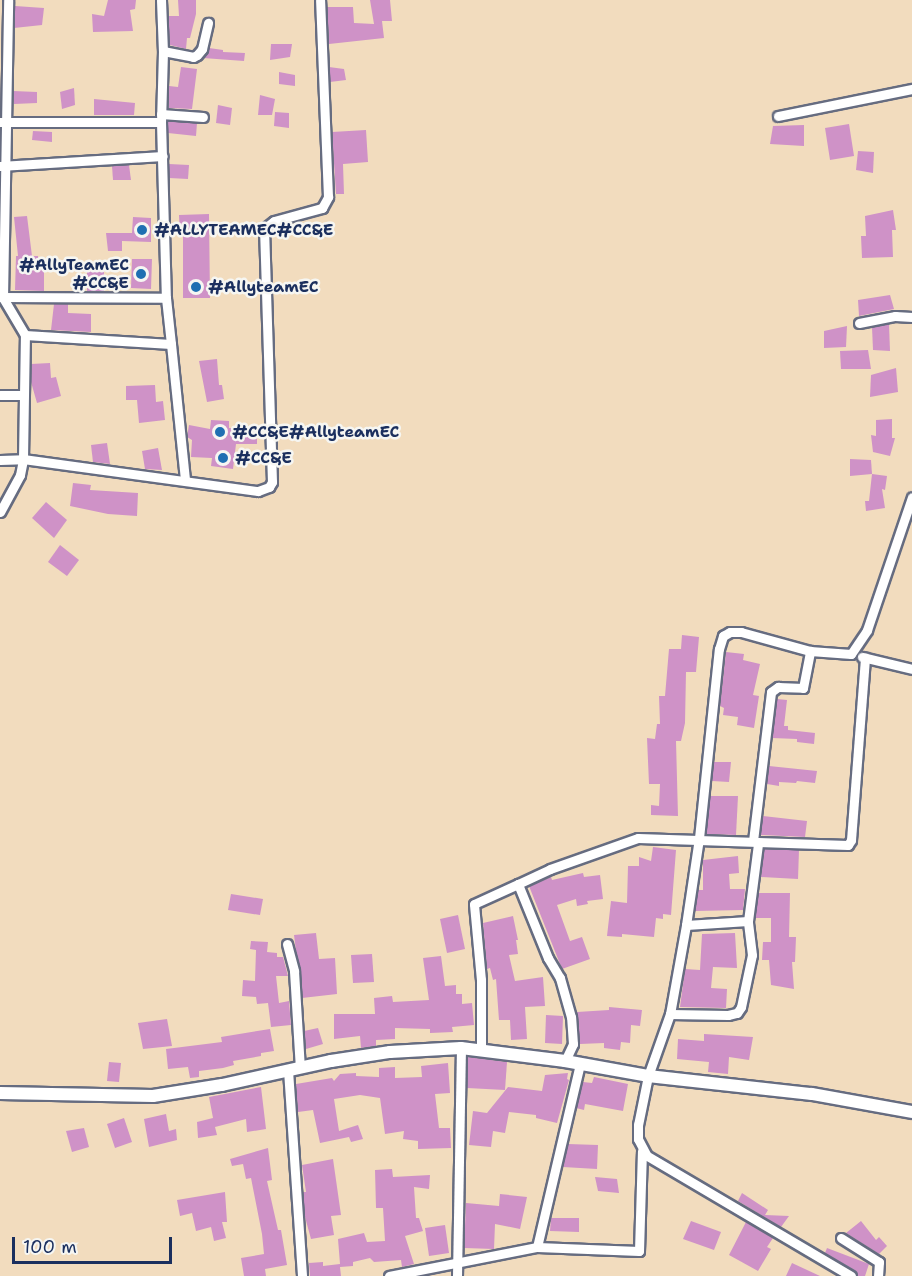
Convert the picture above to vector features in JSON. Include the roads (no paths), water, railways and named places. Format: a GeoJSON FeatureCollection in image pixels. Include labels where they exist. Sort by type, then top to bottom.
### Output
{"type":"FeatureCollection","features":[{"type":"Feature","properties":{"kind":"street"},"geometry":{"type":"LineString","coordinates":[[0,512],[20,475],[23,459],[25,335],[1,297],[3,122],[8,0]]}},
{"type":"Feature","properties":{"kind":"street"},"geometry":{"type":"LineString","coordinates":[[161,0],[163,51],[161,118],[166,298],[184,480]]}},
{"type":"Feature","properties":{"kind":"street"},"geometry":{"type":"LineString","coordinates":[[0,460],[23,459],[258,491],[269,487],[272,482],[264,232],[265,228],[274,221],[322,208],[328,197],[320,0]]}},
{"type":"Feature","properties":{"kind":"street"},"geometry":{"type":"LineString","coordinates":[[163,51],[193,57],[197,55],[202,49],[208,23]]}},
{"type":"Feature","properties":{"kind":"street"},"geometry":{"type":"LineString","coordinates":[[778,116],[912,89]]}},
{"type":"Feature","properties":{"kind":"street"},"geometry":{"type":"LineString","coordinates":[[3,122],[203,117]]}},
{"type":"Feature","properties":{"kind":"street"},"geometry":{"type":"LineString","coordinates":[[2,166],[163,156]]}},
{"type":"Feature","properties":{"kind":"street"},"geometry":{"type":"LineString","coordinates":[[1,297],[166,298]]}},
{"type":"Feature","properties":{"kind":"street"},"geometry":{"type":"LineString","coordinates":[[859,323],[896,316],[912,317]]}},
{"type":"Feature","properties":{"kind":"street"},"geometry":{"type":"LineString","coordinates":[[25,335],[171,344]]}},
{"type":"Feature","properties":{"kind":"street"},"geometry":{"type":"LineString","coordinates":[[0,394],[23,395]]}},
{"type":"Feature","properties":{"kind":"street"},"geometry":{"type":"LineString","coordinates":[[851,654],[867,630],[912,497]]}},
{"type":"Feature","properties":{"kind":"street"},"geometry":{"type":"LineString","coordinates":[[389,1276],[537,1247],[639,1251],[642,1151],[638,1125],[648,1076],[670,1014],[686,925],[699,838],[719,650],[723,636],[730,632],[741,632],[810,651],[851,654],[912,669]]}},
{"type":"Feature","properties":{"kind":"street"},"geometry":{"type":"LineString","coordinates":[[670,1014],[728,1015],[737,1013],[741,1007],[752,955],[748,921],[771,692],[778,687],[803,688],[810,651]]}},
{"type":"Feature","properties":{"kind":"street"},"geometry":{"type":"LineString","coordinates":[[482,1048],[481,980],[474,904],[550,868],[623,841],[655,837],[848,845],[851,840],[865,658]]}},
{"type":"Feature","properties":{"kind":"street"},"geometry":{"type":"LineString","coordinates":[[518,884],[548,958],[560,978],[571,1017],[573,1044],[565,1061]]}},
{"type":"Feature","properties":{"kind":"street"},"geometry":{"type":"LineString","coordinates":[[686,925],[748,921]]}},
{"type":"Feature","properties":{"kind":"street"},"geometry":{"type":"LineString","coordinates":[[287,944],[294,970],[294,1069],[302,1276]]}},
{"type":"Feature","properties":{"kind":"street"},"geometry":{"type":"LineString","coordinates":[[457,1276],[461,1048]]}},
{"type":"Feature","properties":{"kind":"street"},"geometry":{"type":"LineString","coordinates":[[0,1093],[153,1096],[390,1052],[482,1048],[648,1076],[812,1094],[912,1112]]}},
{"type":"Feature","properties":{"kind":"street"},"geometry":{"type":"LineString","coordinates":[[537,1247],[580,1064]]}},
{"type":"Feature","properties":{"kind":"street"},"geometry":{"type":"LineString","coordinates":[[642,1151],[654,1162],[851,1276]]}},
{"type":"Feature","properties":{"kind":"street"},"geometry":{"type":"LineString","coordinates":[[841,1238],[879,1262],[878,1276]]}},
{"type":"Feature","properties":{"kind":"place","name":"#ALLYTEAMEC#CC&E"},"geometry":{"type":"Point","coordinates":[142,230]}},
{"type":"Feature","properties":{"kind":"place","name":"#AllyTeamEC #CC&E"},"geometry":{"type":"Point","coordinates":[141,274]}},
{"type":"Feature","properties":{"kind":"place","name":"#AllyteamEC"},"geometry":{"type":"Point","coordinates":[196,287]}},
{"type":"Feature","properties":{"kind":"place","name":"#CC&E#AllyteamEC"},"geometry":{"type":"Point","coordinates":[220,432]}},
{"type":"Feature","properties":{"kind":"place","name":"#CC&E"},"geometry":{"type":"Point","coordinates":[223,458]}}]}
